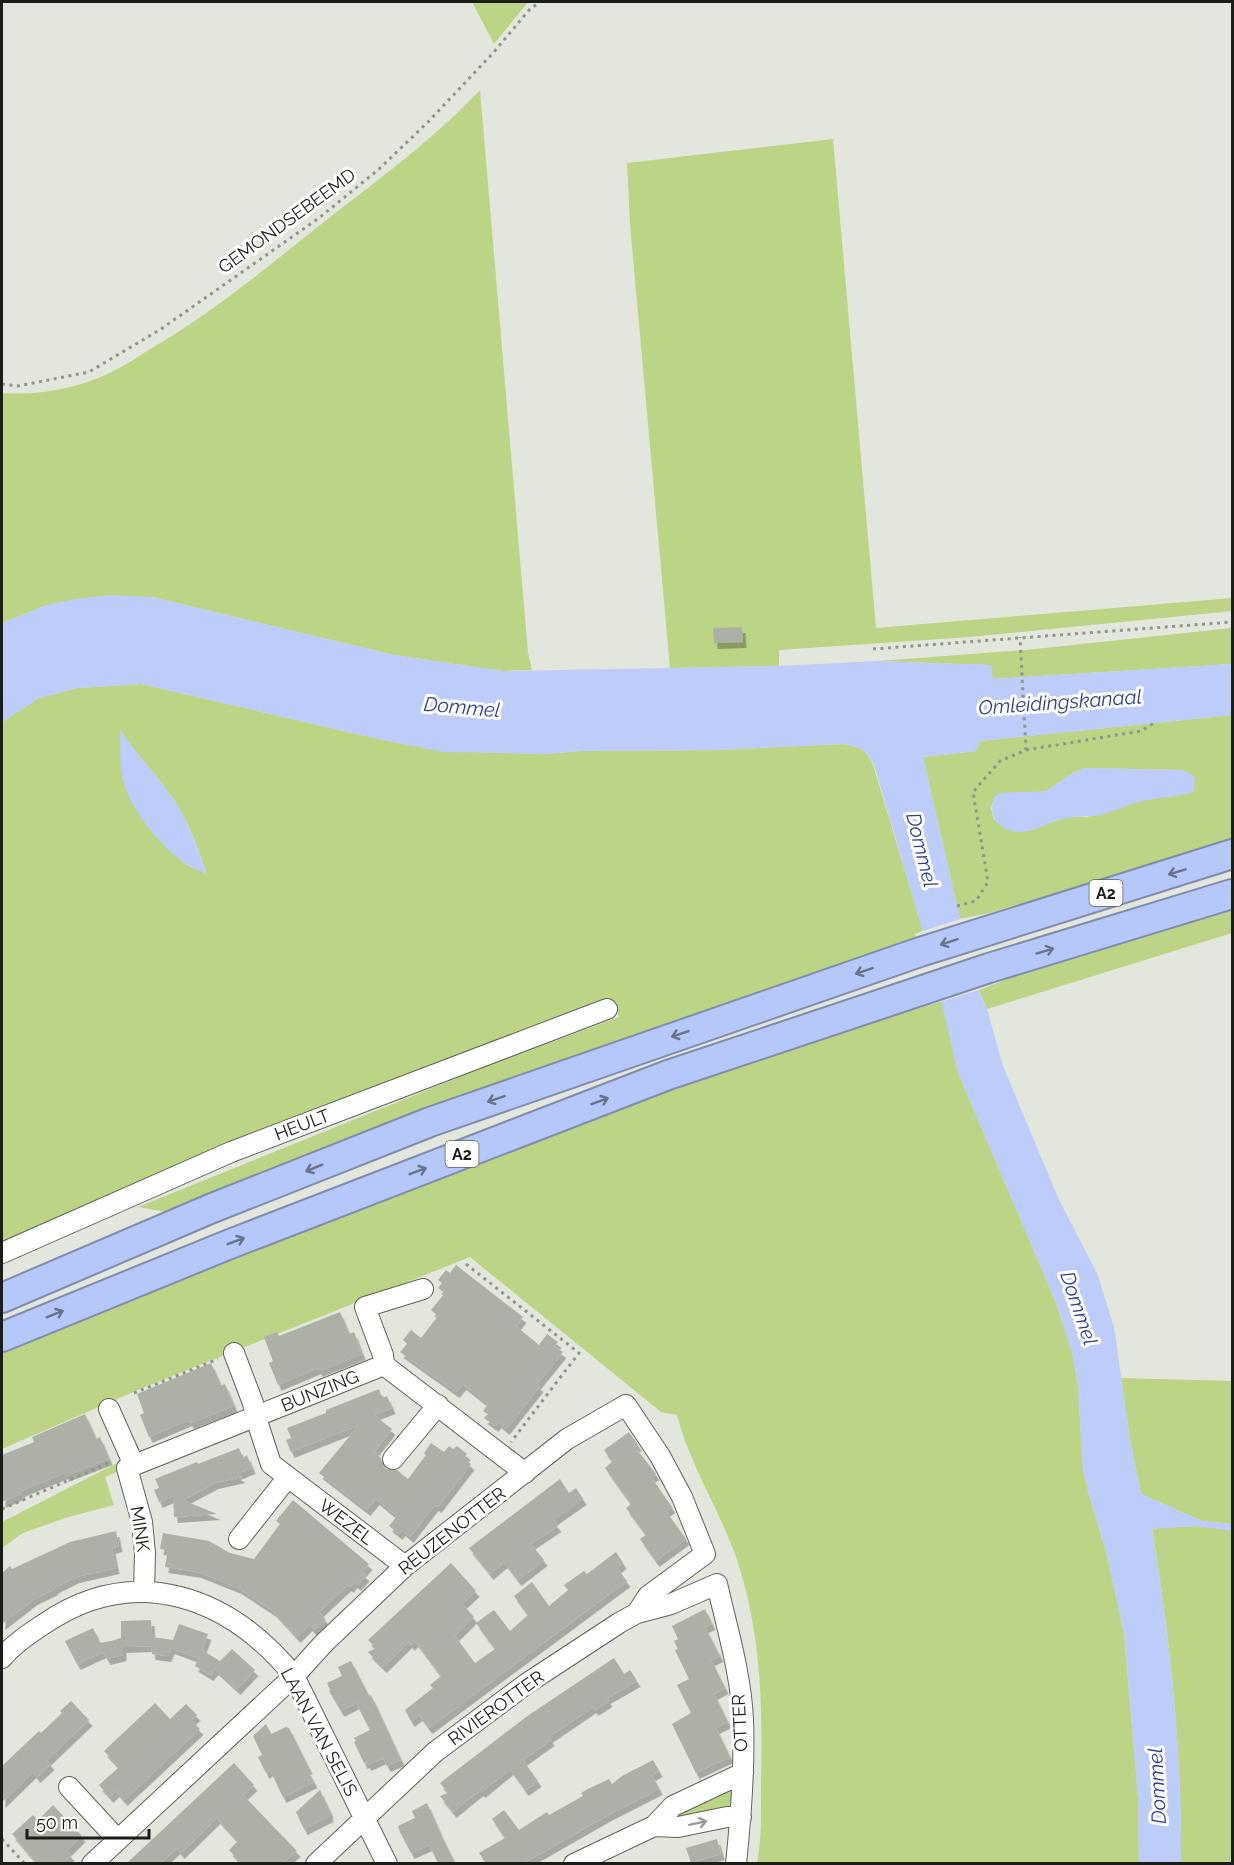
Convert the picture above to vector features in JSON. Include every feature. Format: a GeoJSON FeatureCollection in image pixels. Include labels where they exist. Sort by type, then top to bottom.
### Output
{"type":"FeatureCollection","features":[{"type":"Feature","properties":{"kind":"highway","name":"A2"},"geometry":{"type":"LineString","coordinates":[[2,1298],[210,1209],[430,1122],[979,932],[1233,854]]}},
{"type":"Feature","properties":{"kind":"highway","name":"A2"},"geometry":{"type":"LineString","coordinates":[[2,1337],[230,1244],[668,1075],[989,968],[1233,894]]}},
{"type":"Feature","properties":{"kind":"street","name":"HEULT"},"geometry":{"type":"LineString","coordinates":[[2,1253],[231,1152],[607,1008]]}},
{"type":"Feature","properties":{"kind":"street"},"geometry":{"type":"LineString","coordinates":[[423,1289],[365,1307],[383,1355],[384,1365],[525,1473]]}},
{"type":"Feature","properties":{"kind":"street","name":"BUNZING"},"geometry":{"type":"LineString","coordinates":[[234,1353],[253,1403],[256,1418]]}},
{"type":"Feature","properties":{"kind":"street","name":"BUNZING"},"geometry":{"type":"LineString","coordinates":[[130,1463],[256,1418],[384,1365]]}},
{"type":"Feature","properties":{"kind":"street"},"geometry":{"type":"LineString","coordinates":[[393,1459],[438,1405]]}},
{"type":"Feature","properties":{"kind":"street","name":"REUZENOTTER"},"geometry":{"type":"LineString","coordinates":[[92,1863],[294,1676],[324,1643],[405,1566],[567,1439],[626,1405],[660,1456],[682,1497],[705,1554]]}},
{"type":"Feature","properties":{"kind":"street","name":"MINK"},"geometry":{"type":"LineString","coordinates":[[109,1409],[130,1463],[142,1522],[145,1553],[144,1592]]}},
{"type":"Feature","properties":{"kind":"street","name":"WEZEL"},"geometry":{"type":"LineString","coordinates":[[256,1418],[272,1464],[405,1566]]}},
{"type":"Feature","properties":{"kind":"street"},"geometry":{"type":"LineString","coordinates":[[239,1539],[288,1477]]}},
{"type":"Feature","properties":{"kind":"street","name":"RIVIEROTTER"},"geometry":{"type":"LineString","coordinates":[[637,1613],[648,1596],[705,1554]]}},
{"type":"Feature","properties":{"kind":"street","name":"RIVIEROTTER"},"geometry":{"type":"LineString","coordinates":[[316,1863],[435,1752],[526,1684],[637,1613],[671,1604],[717,1584]]}},
{"type":"Feature","properties":{"kind":"street","name":"OTTER"},"geometry":{"type":"LineString","coordinates":[[717,1584],[735,1661],[742,1719],[743,1773],[736,1863]]}},
{"type":"Feature","properties":{"kind":"street","name":"LAAN VAN SELIS"},"geometry":{"type":"LineString","coordinates":[[3,1655],[60,1613],[93,1599],[127,1592],[144,1592],[202,1603],[231,1617],[277,1655],[294,1676],[387,1863]]}},
{"type":"Feature","properties":{"kind":"street"},"geometry":{"type":"LineString","coordinates":[[574,1863],[654,1826],[673,1806],[743,1773]]}},
{"type":"Feature","properties":{"kind":"street"},"geometry":{"type":"LineString","coordinates":[[69,1787],[118,1840]]}},
{"type":"Feature","properties":{"kind":"street"},"geometry":{"type":"LineString","coordinates":[[654,1826],[678,1827],[727,1817],[741,1817]]}},
{"type":"Feature","properties":{"kind":"path","name":"GEMONDSEBEEMD"},"geometry":{"type":"LineString","coordinates":[[2,384],[18,386],[89,372],[161,329],[319,218],[379,169],[428,122],[494,52],[530,9],[540,2]]}},
{"type":"Feature","properties":{"kind":"path"},"geometry":{"type":"LineString","coordinates":[[873,648],[1233,622]]}},
{"type":"Feature","properties":{"kind":"path"},"geometry":{"type":"LineString","coordinates":[[1020,637],[1026,750]]}},
{"type":"Feature","properties":{"kind":"path"},"geometry":{"type":"LineString","coordinates":[[957,906],[976,901],[988,882],[973,792],[1000,761],[1026,750],[1141,731],[1154,723]]}},
{"type":"Feature","properties":{"kind":"path"},"geometry":{"type":"LineString","coordinates":[[466,1264],[579,1353],[501,1455]]}},
{"type":"Feature","properties":{"kind":"path"},"geometry":{"type":"LineString","coordinates":[[134,1393],[234,1353]]}},
{"type":"Feature","properties":{"kind":"path"},"geometry":{"type":"LineString","coordinates":[[2,1509],[130,1463]]}},
{"type":"Feature","properties":{"kind":"path"},"geometry":{"type":"LineString","coordinates":[[2,1839],[25,1863]]}},
{"type":"Feature","properties":{"kind":"green space"},"geometry":{"type":"Polygon","coordinates":[[[472,2],[528,2],[494,44],[472,2]]]}},
{"type":"Feature","properties":{"kind":"green space"},"geometry":{"type":"Polygon","coordinates":[[[480,90],[528,653],[532,670],[503,671],[394,655],[152,597],[47,605],[2,623],[2,393],[58,390],[99,378],[170,337],[236,291],[382,177],[423,144],[480,90]]]}},
{"type":"Feature","properties":{"kind":"green space"},"geometry":{"type":"Polygon","coordinates":[[[833,139],[876,628],[1232,598],[1232,611],[970,637],[779,650],[779,666],[670,668],[630,224],[627,163],[833,139]]]}},
{"type":"Feature","properties":{"kind":"green space"},"geometry":{"type":"Polygon","coordinates":[[[1232,628],[1232,664],[992,679],[991,665],[878,661],[1026,650],[1232,628]]]}},
{"type":"Feature","properties":{"kind":"green space"},"geometry":{"type":"Polygon","coordinates":[[[141,684],[383,740],[443,751],[545,754],[580,751],[716,750],[844,744],[856,747],[864,751],[874,768],[923,931],[915,934],[916,939],[664,1024],[505,1082],[172,1213],[138,1207],[477,1070],[619,1017],[614,1002],[536,1028],[458,1055],[305,1115],[2,1243],[2,722],[39,698],[77,688],[141,684]],[[121,731],[122,774],[142,818],[164,845],[187,865],[207,874],[192,834],[178,806],[121,731]]]}},
{"type":"Feature","properties":{"kind":"green space"},"geometry":{"type":"Polygon","coordinates":[[[1232,715],[1232,840],[989,913],[960,919],[923,757],[976,751],[980,741],[1232,715]],[[1085,768],[1046,791],[994,797],[991,809],[994,820],[1056,821],[1067,817],[1087,817],[1144,800],[1193,792],[1182,770],[1085,768]]]}},
{"type":"Feature","properties":{"kind":"green space"},"geometry":{"type":"Polygon","coordinates":[[[1232,909],[1232,933],[987,1009],[979,990],[1010,978],[1232,909]]]}},
{"type":"Feature","properties":{"kind":"green space"},"geometry":{"type":"Polygon","coordinates":[[[943,1001],[958,1073],[1055,1300],[1072,1352],[1078,1386],[1083,1469],[1106,1551],[1124,1633],[1138,1796],[1139,1863],[757,1863],[761,1823],[761,1697],[751,1612],[736,1557],[689,1452],[677,1415],[661,1412],[470,1257],[147,1386],[2,1449],[2,1354],[261,1247],[548,1135],[744,1065],[943,1001]]]}},
{"type":"Feature","properties":{"kind":"green space"},"geometry":{"type":"Polygon","coordinates":[[[1121,1378],[1232,1381],[1232,1524],[1202,1521],[1141,1494],[1121,1378]]]}},
{"type":"Feature","properties":{"kind":"green space"},"geometry":{"type":"Polygon","coordinates":[[[121,1461],[123,1469],[105,1477],[114,1505],[65,1518],[23,1533],[2,1548],[2,1522],[121,1461]]]}},
{"type":"Feature","properties":{"kind":"green space"},"geometry":{"type":"Polygon","coordinates":[[[1196,1526],[1232,1528],[1232,1863],[1181,1863],[1174,1695],[1152,1528],[1196,1526]]]}},
{"type":"Feature","properties":{"kind":"green space"},"geometry":{"type":"Polygon","coordinates":[[[735,1787],[733,1810],[673,1823],[670,1814],[735,1787]]]}},
{"type":"Feature","properties":{"kind":"water"},"geometry":{"type":"Polygon","coordinates":[[[109,595],[152,597],[394,655],[503,671],[779,666],[878,661],[991,665],[993,679],[1232,664],[1232,715],[980,741],[976,751],[923,757],[960,919],[1003,1066],[1059,1200],[1097,1273],[1114,1327],[1131,1445],[1141,1494],[1202,1521],[1232,1524],[1232,1531],[1196,1526],[1152,1529],[1174,1695],[1181,1863],[1139,1863],[1138,1796],[1124,1633],[1106,1551],[1083,1469],[1078,1386],[1072,1352],[1055,1300],[958,1073],[933,966],[875,768],[867,754],[844,744],[716,750],[580,751],[545,754],[443,752],[141,684],[77,688],[39,698],[2,722],[2,623],[47,605],[109,595]]]}},
{"type":"Feature","properties":{"kind":"water"},"geometry":{"type":"Polygon","coordinates":[[[120,729],[178,806],[192,834],[207,874],[186,864],[176,856],[156,837],[138,813],[122,776],[120,729]]]}},
{"type":"Feature","properties":{"kind":"water"},"geometry":{"type":"Polygon","coordinates":[[[1085,768],[1182,770],[1193,775],[1194,792],[1137,802],[1099,815],[1057,820],[1024,832],[1007,829],[997,823],[992,809],[994,797],[1000,793],[1046,791],[1085,768]]]}},
{"type":"Feature","properties":{"kind":"pier"},"geometry":{"type":"Polygon","coordinates":[[[963,918],[970,954],[982,989],[940,1002],[920,932],[963,918]]]}},
{"type":"Feature","properties":{"kind":"building"},"geometry":{"type":"Polygon","coordinates":[[[742,627],[743,642],[714,643],[713,628],[742,627]]]}},
{"type":"Feature","properties":{"kind":"building"},"geometry":{"type":"Polygon","coordinates":[[[456,1265],[523,1317],[516,1326],[539,1345],[547,1334],[558,1342],[554,1346],[563,1352],[537,1384],[540,1386],[506,1429],[498,1422],[495,1426],[484,1418],[488,1414],[483,1411],[488,1404],[463,1384],[456,1392],[400,1352],[407,1344],[403,1340],[411,1330],[421,1338],[438,1316],[431,1310],[445,1293],[438,1288],[442,1283],[438,1280],[446,1270],[450,1273],[456,1265]]]}},
{"type":"Feature","properties":{"kind":"building"},"geometry":{"type":"Polygon","coordinates":[[[340,1312],[349,1334],[354,1332],[362,1354],[319,1371],[318,1368],[278,1385],[269,1363],[273,1361],[264,1337],[277,1332],[279,1336],[340,1312]]]}},
{"type":"Feature","properties":{"kind":"building"},"geometry":{"type":"Polygon","coordinates":[[[211,1363],[221,1386],[225,1384],[234,1406],[190,1423],[189,1420],[149,1437],[140,1415],[144,1413],[137,1394],[211,1363]]]}},
{"type":"Feature","properties":{"kind":"building"},"geometry":{"type":"Polygon","coordinates":[[[379,1389],[382,1398],[387,1396],[392,1408],[374,1415],[392,1429],[374,1452],[381,1458],[386,1469],[397,1470],[408,1479],[426,1455],[424,1453],[431,1443],[444,1452],[449,1446],[453,1449],[457,1446],[467,1454],[464,1458],[471,1464],[438,1507],[435,1505],[410,1537],[402,1530],[399,1534],[389,1526],[397,1516],[376,1499],[367,1510],[319,1473],[359,1425],[291,1452],[286,1440],[291,1438],[287,1428],[379,1389]]]}},
{"type":"Feature","properties":{"kind":"building"},"geometry":{"type":"Polygon","coordinates":[[[85,1414],[96,1439],[100,1437],[109,1459],[35,1485],[2,1502],[2,1455],[34,1442],[32,1437],[85,1414]]]}},
{"type":"Feature","properties":{"kind":"building"},"geometry":{"type":"Polygon","coordinates":[[[629,1432],[638,1445],[635,1447],[656,1474],[651,1477],[672,1507],[666,1511],[686,1539],[656,1561],[640,1539],[646,1535],[626,1508],[631,1504],[605,1468],[612,1462],[604,1450],[629,1432]]]}},
{"type":"Feature","properties":{"kind":"building"},"geometry":{"type":"Polygon","coordinates":[[[239,1448],[243,1458],[247,1455],[252,1468],[237,1474],[242,1477],[215,1483],[183,1500],[217,1514],[174,1517],[173,1496],[159,1502],[154,1490],[159,1488],[155,1479],[239,1448]]]}},
{"type":"Feature","properties":{"kind":"building"},"geometry":{"type":"Polygon","coordinates":[[[560,1479],[569,1493],[576,1488],[583,1499],[553,1520],[558,1526],[531,1544],[544,1560],[518,1580],[504,1562],[490,1574],[469,1548],[560,1479]]]}},
{"type":"Feature","properties":{"kind":"building"},"geometry":{"type":"Polygon","coordinates":[[[293,1500],[369,1564],[362,1572],[366,1575],[358,1585],[354,1582],[350,1587],[348,1585],[319,1612],[326,1620],[314,1630],[309,1625],[297,1637],[273,1611],[238,1588],[198,1572],[165,1567],[168,1550],[160,1549],[163,1533],[209,1541],[230,1553],[254,1559],[280,1524],[276,1521],[293,1500]]]}},
{"type":"Feature","properties":{"kind":"building"},"geometry":{"type":"Polygon","coordinates":[[[116,1531],[119,1546],[112,1548],[116,1568],[76,1577],[34,1599],[2,1624],[2,1573],[10,1566],[12,1569],[70,1542],[116,1531]]]}},
{"type":"Feature","properties":{"kind":"building"},"geometry":{"type":"Polygon","coordinates":[[[616,1552],[623,1563],[617,1568],[627,1581],[429,1728],[419,1715],[411,1721],[405,1710],[433,1688],[430,1685],[441,1676],[415,1641],[411,1645],[409,1642],[383,1667],[368,1652],[376,1648],[368,1640],[451,1563],[476,1591],[462,1604],[474,1617],[455,1636],[475,1663],[495,1649],[476,1623],[494,1610],[510,1631],[528,1615],[514,1596],[532,1582],[549,1606],[568,1590],[564,1585],[584,1571],[587,1574],[616,1552]]]}},
{"type":"Feature","properties":{"kind":"building"},"geometry":{"type":"Polygon","coordinates":[[[705,1609],[712,1624],[705,1627],[720,1656],[711,1660],[725,1688],[714,1694],[728,1722],[716,1728],[730,1757],[696,1773],[672,1724],[691,1713],[677,1685],[689,1679],[675,1650],[678,1649],[674,1641],[678,1639],[672,1626],[705,1609]]]}},
{"type":"Feature","properties":{"kind":"building"},"geometry":{"type":"Polygon","coordinates":[[[151,1620],[152,1637],[173,1640],[179,1624],[208,1634],[202,1650],[220,1661],[232,1649],[255,1670],[237,1689],[215,1669],[210,1675],[195,1666],[198,1658],[171,1648],[168,1656],[152,1654],[151,1646],[123,1647],[123,1655],[107,1659],[103,1652],[77,1664],[65,1641],[93,1628],[100,1643],[111,1641],[121,1638],[121,1621],[151,1620]]]}},
{"type":"Feature","properties":{"kind":"building"},"geometry":{"type":"Polygon","coordinates":[[[614,1658],[624,1674],[630,1670],[637,1681],[607,1698],[609,1701],[595,1710],[593,1707],[549,1737],[551,1740],[523,1760],[538,1781],[525,1790],[510,1769],[453,1812],[440,1796],[448,1793],[440,1783],[526,1717],[614,1658]]]}},
{"type":"Feature","properties":{"kind":"building"},"geometry":{"type":"Polygon","coordinates":[[[351,1661],[369,1696],[371,1695],[401,1760],[387,1766],[383,1758],[368,1765],[364,1763],[354,1738],[370,1730],[356,1703],[341,1711],[329,1691],[327,1683],[342,1676],[338,1667],[351,1661]]]}},
{"type":"Feature","properties":{"kind":"building"},"geometry":{"type":"Polygon","coordinates":[[[71,1701],[89,1720],[47,1760],[51,1764],[37,1777],[33,1772],[2,1802],[2,1766],[39,1731],[41,1733],[71,1701]]]}},
{"type":"Feature","properties":{"kind":"building"},"geometry":{"type":"Polygon","coordinates":[[[155,1703],[170,1719],[186,1704],[197,1715],[191,1720],[200,1729],[124,1800],[116,1791],[110,1797],[99,1785],[119,1767],[104,1751],[155,1703]]]}},
{"type":"Feature","properties":{"kind":"building"},"geometry":{"type":"Polygon","coordinates":[[[266,1724],[271,1734],[286,1727],[289,1728],[314,1782],[283,1797],[270,1770],[266,1773],[258,1757],[262,1755],[253,1736],[266,1724]]]}},
{"type":"Feature","properties":{"kind":"building"},"geometry":{"type":"Polygon","coordinates":[[[653,1760],[659,1771],[652,1775],[659,1789],[524,1863],[486,1863],[479,1853],[505,1838],[492,1819],[504,1810],[519,1830],[547,1812],[549,1815],[583,1796],[581,1793],[588,1789],[609,1779],[612,1784],[622,1776],[653,1760]]]}},
{"type":"Feature","properties":{"kind":"building"},"geometry":{"type":"Polygon","coordinates":[[[234,1763],[254,1785],[243,1795],[297,1851],[283,1863],[241,1863],[229,1850],[238,1841],[217,1818],[181,1853],[177,1848],[161,1863],[127,1863],[234,1763]]]}},
{"type":"Feature","properties":{"kind":"building"},"geometry":{"type":"Polygon","coordinates":[[[320,1790],[330,1816],[304,1829],[296,1812],[320,1790]]]}},
{"type":"Feature","properties":{"kind":"building"},"geometry":{"type":"Polygon","coordinates":[[[427,1803],[455,1863],[438,1863],[429,1845],[411,1853],[400,1832],[398,1826],[415,1818],[412,1811],[427,1803]]]}},
{"type":"Feature","properties":{"kind":"building"},"geometry":{"type":"Polygon","coordinates":[[[53,1805],[82,1836],[67,1851],[71,1855],[62,1863],[37,1863],[12,1834],[33,1815],[38,1820],[53,1805]]]}},
{"type":"Feature","properties":{"kind":"building"},"geometry":{"type":"Polygon","coordinates":[[[717,1839],[721,1854],[691,1863],[686,1848],[717,1839]]]}},
{"type":"Feature","properties":{"kind":"water label","name":"Omleidingskanaal"},"geometry":{"type":"Point","coordinates":[1060,702]}},
{"type":"Feature","properties":{"kind":"water label","name":"Dommel"},"geometry":{"type":"Point","coordinates":[462,707]}},
{"type":"Feature","properties":{"kind":"water label","name":"Dommel"},"geometry":{"type":"Point","coordinates":[922,850]}},
{"type":"Feature","properties":{"kind":"water label","name":"Dommel"},"geometry":{"type":"Point","coordinates":[1079,1308]}},
{"type":"Feature","properties":{"kind":"water label","name":"Dommel"},"geometry":{"type":"Point","coordinates":[1157,1786]}}]}
